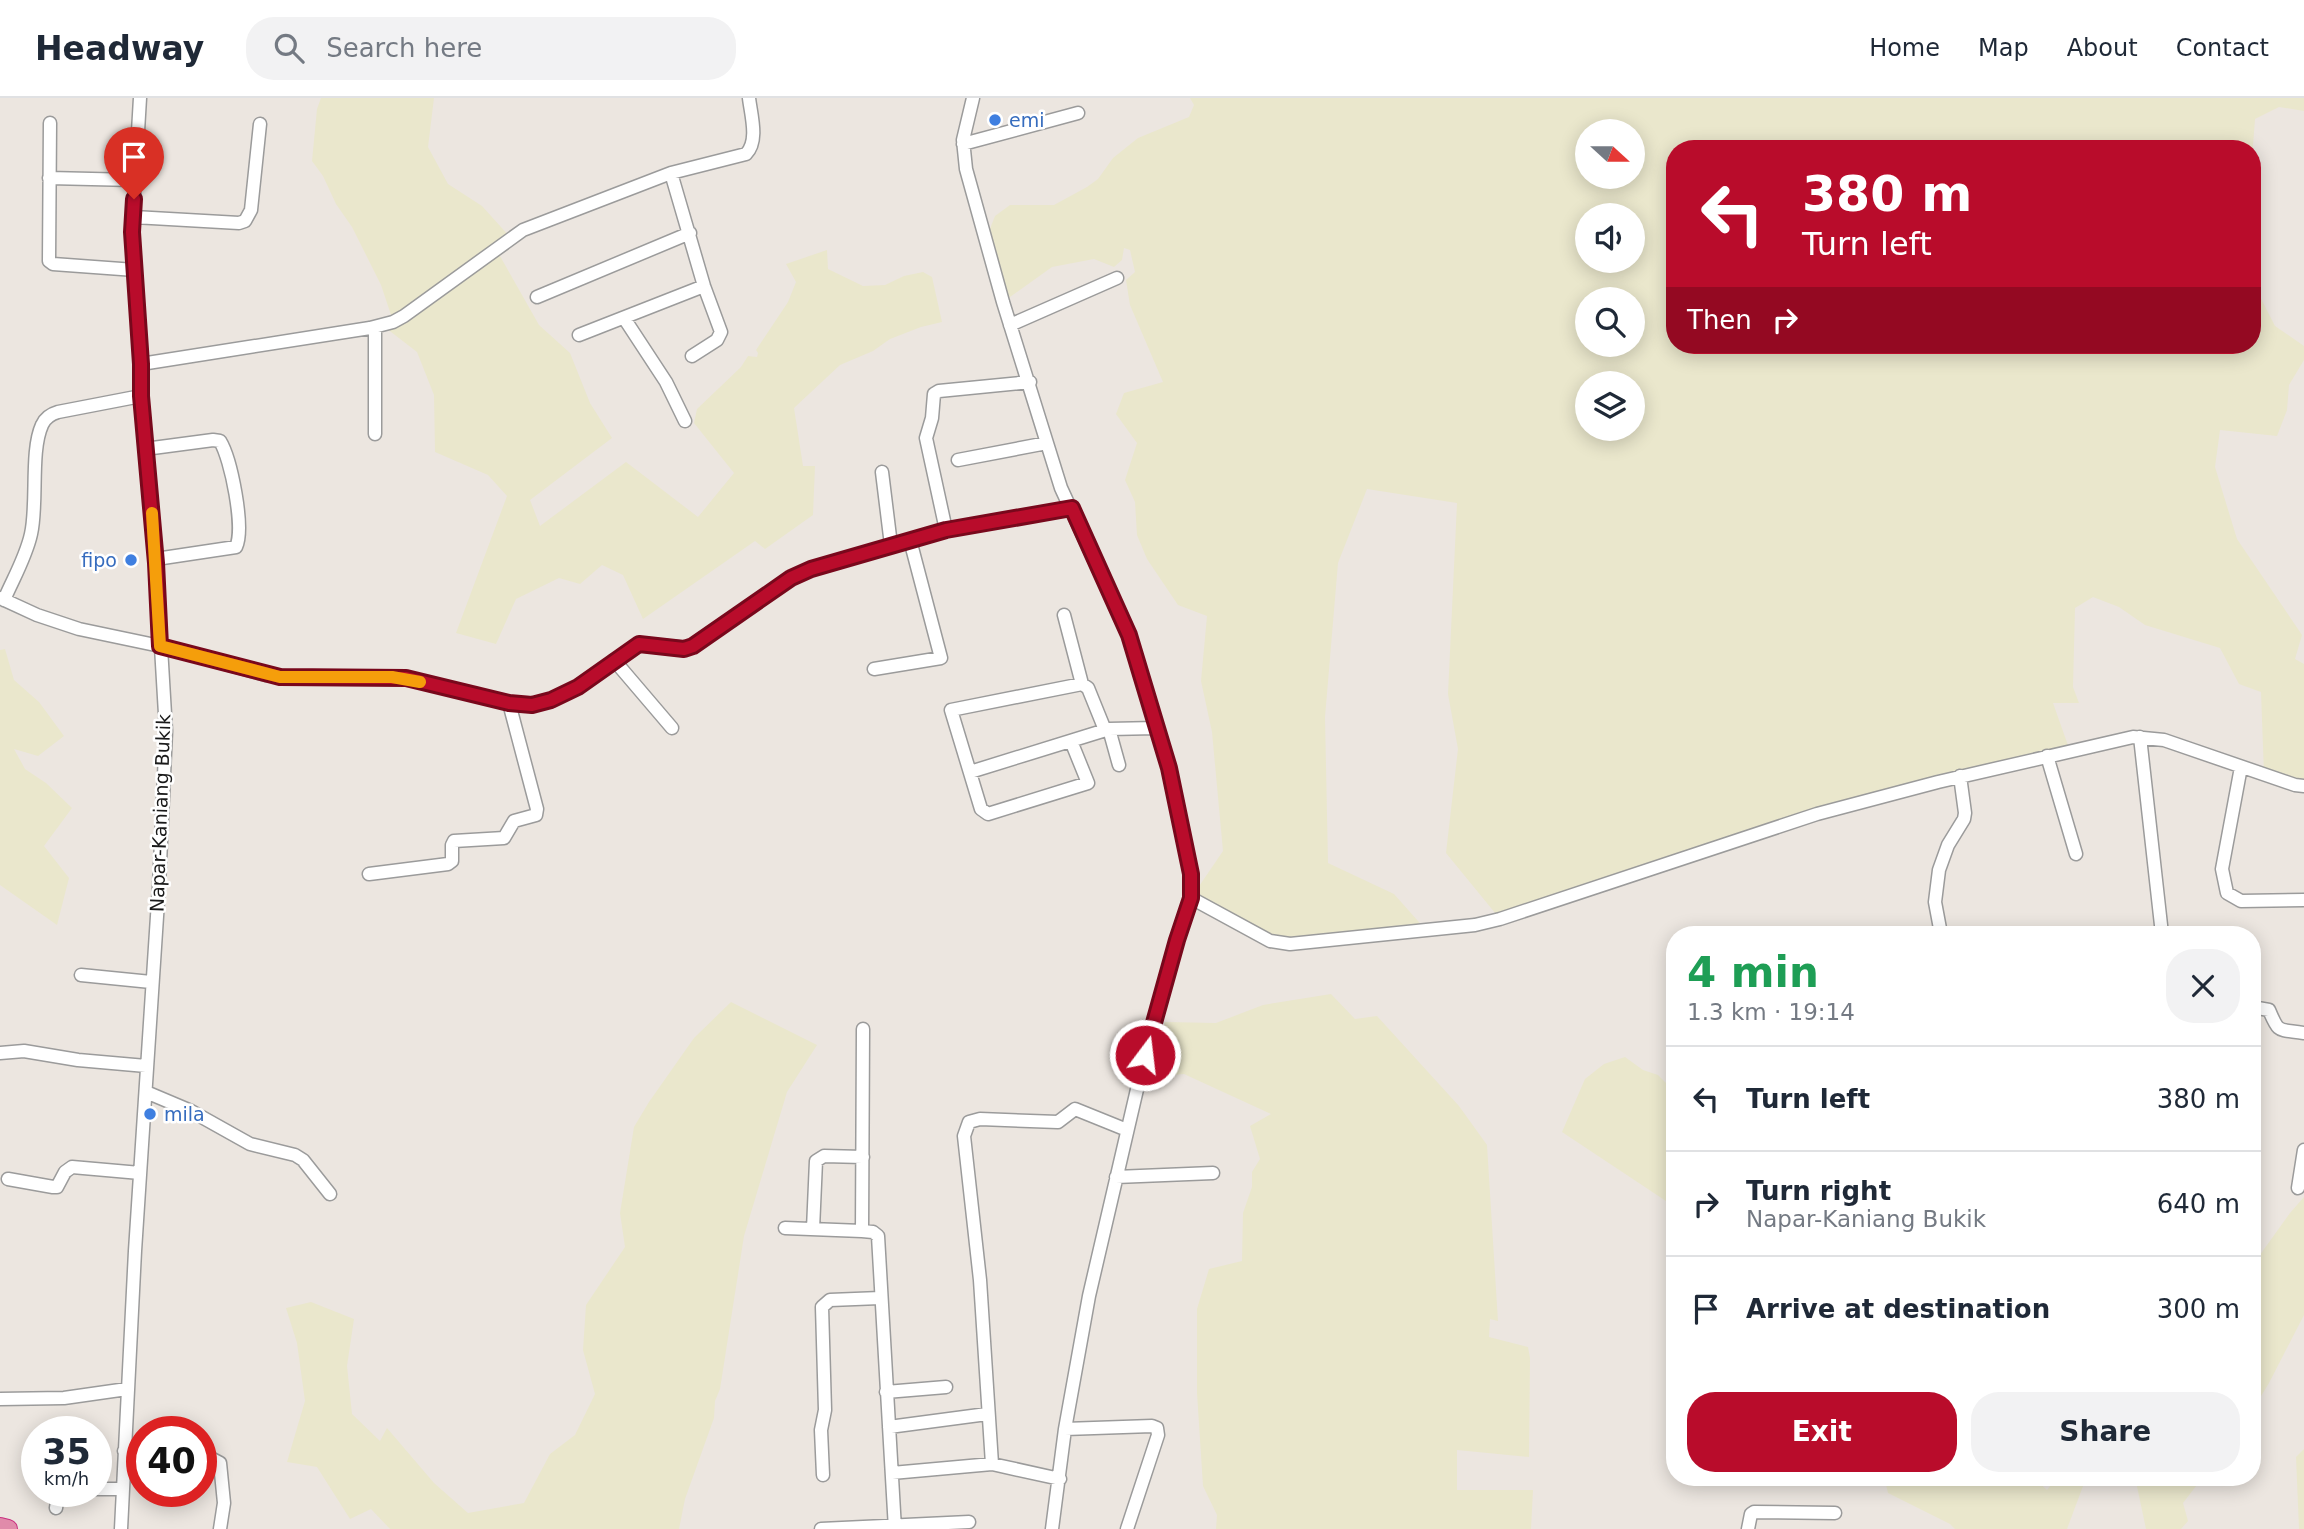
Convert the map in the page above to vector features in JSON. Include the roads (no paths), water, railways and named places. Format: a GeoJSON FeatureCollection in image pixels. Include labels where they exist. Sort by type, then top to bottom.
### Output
{"type":"FeatureCollection","features":[{"type":"Feature","properties":{"kind":"highway"},"geometry":{"type":"LineString","coordinates":[[0,1527],[8,1529]]}},
{"type":"Feature","properties":{"kind":"street","name":"Napar-Kaniang Bukik"},"geometry":{"type":"LineString","coordinates":[[121,1529],[146,1066],[165,783],[165,708],[156,559],[141,396],[135,270],[134,180],[140,98]]}},
{"type":"Feature","properties":{"kind":"street"},"geometry":{"type":"LineString","coordinates":[[141,364],[375,327],[404,316],[523,230],[671,173],[746,154],[750,150],[753,137],[749,98]]}},
{"type":"Feature","properties":{"kind":"street"},"geometry":{"type":"LineString","coordinates":[[973,98],[963,144],[966,169],[1010,325],[1061,488],[1129,635],[1169,768],[1191,874],[1191,898],[1173,953],[1127,1130],[1089,1296],[1065,1429],[1052,1529]]}},
{"type":"Feature","properties":{"kind":"street"},"geometry":{"type":"LineString","coordinates":[[963,144],[1078,113]]}},
{"type":"Feature","properties":{"kind":"street"},"geometry":{"type":"LineString","coordinates":[[50,123],[49,261],[53,264],[135,270]]}},
{"type":"Feature","properties":{"kind":"street"},"geometry":{"type":"LineString","coordinates":[[134,217],[239,223],[245,221],[251,210],[260,124]]}},
{"type":"Feature","properties":{"kind":"street"},"geometry":{"type":"LineString","coordinates":[[671,173],[721,334],[717,340],[692,356]]}},
{"type":"Feature","properties":{"kind":"street"},"geometry":{"type":"LineString","coordinates":[[49,178],[134,180]]}},
{"type":"Feature","properties":{"kind":"street"},"geometry":{"type":"LineString","coordinates":[[537,298],[690,233]]}},
{"type":"Feature","properties":{"kind":"street"},"geometry":{"type":"LineString","coordinates":[[1010,325],[1117,278]]}},
{"type":"Feature","properties":{"kind":"street"},"geometry":{"type":"LineString","coordinates":[[579,335],[705,286]]}},
{"type":"Feature","properties":{"kind":"street"},"geometry":{"type":"LineString","coordinates":[[624,318],[666,383],[685,421]]}},
{"type":"Feature","properties":{"kind":"street"},"geometry":{"type":"LineString","coordinates":[[374,434],[375,327]]}},
{"type":"Feature","properties":{"kind":"street"},"geometry":{"type":"LineString","coordinates":[[946,530],[926,438],[932,418],[934,394],[939,391],[1030,382]]}},
{"type":"Feature","properties":{"kind":"street"},"geometry":{"type":"LineString","coordinates":[[141,396],[50,414],[42,426],[37,447],[30,537],[2,599],[37,615],[79,629],[160,646],[280,677],[406,678],[509,703],[532,705],[551,700],[578,687],[639,644],[688,648],[802,573],[946,530],[1072,508]]}},
{"type":"Feature","properties":{"kind":"street"},"geometry":{"type":"LineString","coordinates":[[145,449],[220,441],[238,503],[240,537],[236,547],[156,559]]}},
{"type":"Feature","properties":{"kind":"street"},"geometry":{"type":"LineString","coordinates":[[958,460],[1047,443]]}},
{"type":"Feature","properties":{"kind":"street"},"geometry":{"type":"LineString","coordinates":[[881,472],[891,545]]}},
{"type":"Feature","properties":{"kind":"street"},"geometry":{"type":"LineString","coordinates":[[874,669],[941,658],[910,540]]}},
{"type":"Feature","properties":{"kind":"street"},"geometry":{"type":"LineString","coordinates":[[1064,615],[1082,684],[1088,688],[1119,765]]}},
{"type":"Feature","properties":{"kind":"street"},"geometry":{"type":"LineString","coordinates":[[614,660],[672,728]]}},
{"type":"Feature","properties":{"kind":"street"},"geometry":{"type":"LineString","coordinates":[[1071,741],[1088,783],[988,814],[981,809],[951,710],[1082,684]]}},
{"type":"Feature","properties":{"kind":"street"},"geometry":{"type":"LineString","coordinates":[[369,874],[448,864],[452,859],[454,841],[503,838],[514,821],[536,815],[537,809],[509,703]]}},
{"type":"Feature","properties":{"kind":"street"},"geometry":{"type":"LineString","coordinates":[[970,772],[1107,730],[1156,728]]}},
{"type":"Feature","properties":{"kind":"street"},"geometry":{"type":"LineString","coordinates":[[1191,898],[1270,941],[1290,944],[1490,922],[1817,814],[1960,776],[2114,740],[2140,737],[2164,740],[2304,787]]}},
{"type":"Feature","properties":{"kind":"street"},"geometry":{"type":"LineString","coordinates":[[2140,737],[2161,926]]}},
{"type":"Feature","properties":{"kind":"street"},"geometry":{"type":"LineString","coordinates":[[2047,756],[2076,854]]}},
{"type":"Feature","properties":{"kind":"street"},"geometry":{"type":"LineString","coordinates":[[2241,767],[2222,869],[2227,894],[2241,901],[2304,900]]}},
{"type":"Feature","properties":{"kind":"street"},"geometry":{"type":"LineString","coordinates":[[1940,926],[1935,895],[1944,857],[1965,813],[1960,776]]}},
{"type":"Feature","properties":{"kind":"street"},"geometry":{"type":"LineString","coordinates":[[81,975],[151,982]]}},
{"type":"Feature","properties":{"kind":"street"},"geometry":{"type":"LineString","coordinates":[[2261,1009],[2269,1010],[2274,1025],[2278,1028],[2304,1033]]}},
{"type":"Feature","properties":{"kind":"street"},"geometry":{"type":"LineString","coordinates":[[862,1231],[863,1029]]}},
{"type":"Feature","properties":{"kind":"street"},"geometry":{"type":"LineString","coordinates":[[0,1054],[24,1051],[78,1060],[146,1066]]}},
{"type":"Feature","properties":{"kind":"street"},"geometry":{"type":"LineString","coordinates":[[146,1092],[191,1111],[250,1144],[295,1155],[309,1165],[330,1194]]}},
{"type":"Feature","properties":{"kind":"street"},"geometry":{"type":"LineString","coordinates":[[992,1464],[980,1280],[965,1128],[969,1122],[980,1119],[1058,1122],[1075,1109],[1127,1130]]}},
{"type":"Feature","properties":{"kind":"street"},"geometry":{"type":"LineString","coordinates":[[2298,1188],[2304,1150]]}},
{"type":"Feature","properties":{"kind":"street"},"geometry":{"type":"LineString","coordinates":[[813,1229],[816,1161],[824,1156],[863,1157]]}},
{"type":"Feature","properties":{"kind":"street"},"geometry":{"type":"LineString","coordinates":[[8,1179],[57,1187],[65,1172],[72,1167],[140,1173]]}},
{"type":"Feature","properties":{"kind":"street"},"geometry":{"type":"LineString","coordinates":[[1116,1177],[1213,1173]]}},
{"type":"Feature","properties":{"kind":"street"},"geometry":{"type":"LineString","coordinates":[[785,1228],[862,1231],[873,1232],[878,1236],[895,1528]]}},
{"type":"Feature","properties":{"kind":"street"},"geometry":{"type":"LineString","coordinates":[[823,1475],[821,1430],[825,1410],[822,1307],[830,1300],[880,1297]]}},
{"type":"Feature","properties":{"kind":"street"},"geometry":{"type":"LineString","coordinates":[[886,1392],[946,1387]]}},
{"type":"Feature","properties":{"kind":"street"},"geometry":{"type":"LineString","coordinates":[[0,1399],[64,1398],[127,1389]]}},
{"type":"Feature","properties":{"kind":"street"},"geometry":{"type":"LineString","coordinates":[[889,1427],[987,1414]]}},
{"type":"Feature","properties":{"kind":"street"},"geometry":{"type":"LineString","coordinates":[[1065,1429],[1157,1428],[1158,1435],[1127,1529]]}},
{"type":"Feature","properties":{"kind":"street"},"geometry":{"type":"LineString","coordinates":[[217,1461],[220,1463],[224,1503],[220,1529]]}},
{"type":"Feature","properties":{"kind":"street"},"geometry":{"type":"LineString","coordinates":[[892,1473],[992,1464],[1060,1479]]}},
{"type":"Feature","properties":{"kind":"street"},"geometry":{"type":"LineString","coordinates":[[112,1489],[122,1489]]}},
{"type":"Feature","properties":{"kind":"street"},"geometry":{"type":"LineString","coordinates":[[1748,1529],[1751,1514],[1755,1512],[1835,1513]]}},
{"type":"Feature","properties":{"kind":"street"},"geometry":{"type":"LineString","coordinates":[[821,1529],[895,1528],[969,1522]]}},
{"type":"Feature","properties":{"kind":"place","name":"emi"},"geometry":{"type":"Point","coordinates":[995,120]}},
{"type":"Feature","properties":{"kind":"place","name":"fipo"},"geometry":{"type":"Point","coordinates":[131,560]}},
{"type":"Feature","properties":{"kind":"place","name":"mila"},"geometry":{"type":"Point","coordinates":[150,1114]}}]}
